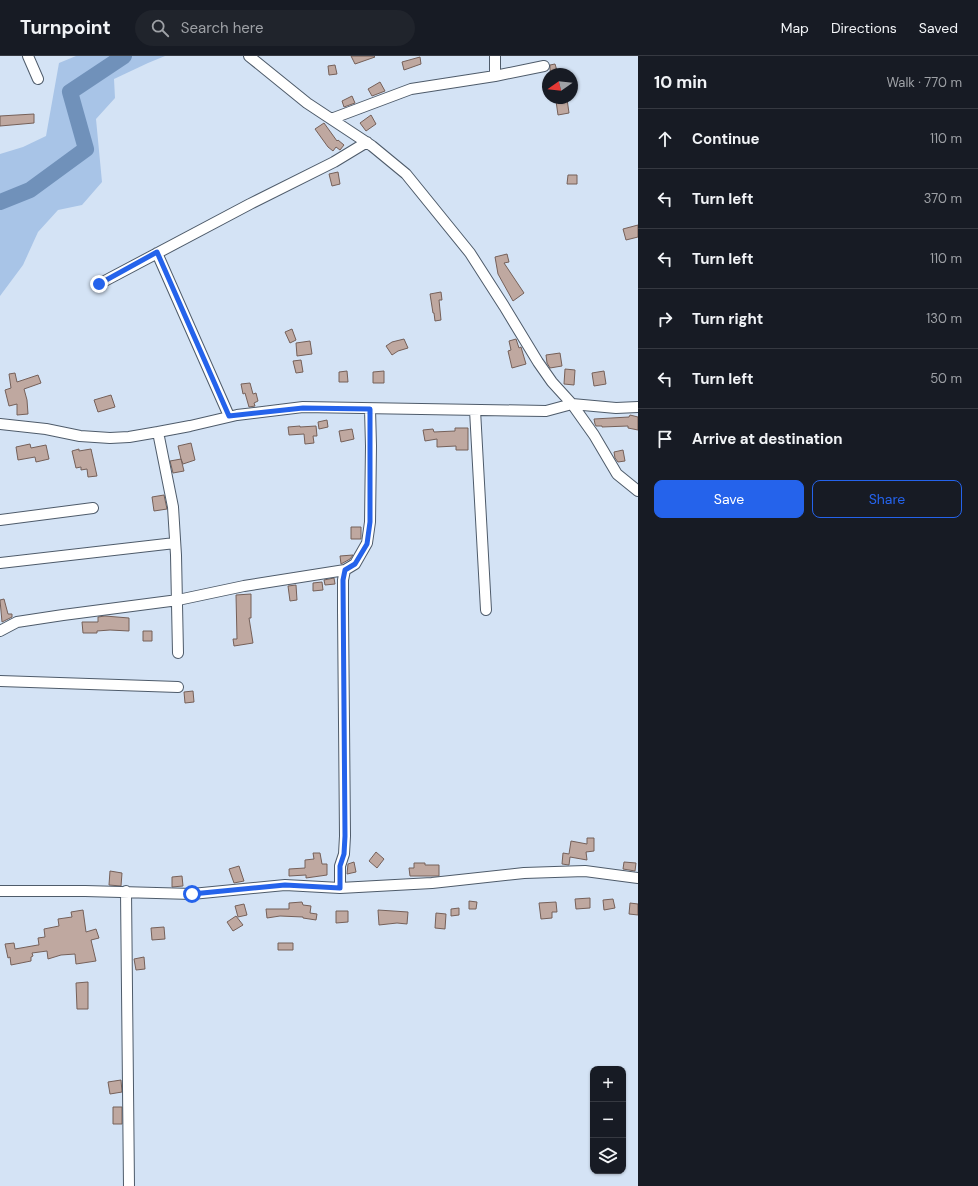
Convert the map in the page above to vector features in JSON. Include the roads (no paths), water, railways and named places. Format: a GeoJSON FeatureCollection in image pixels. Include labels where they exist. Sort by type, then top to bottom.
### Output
{"type":"FeatureCollection","features":[{"type":"Feature","properties":{"kind":"street"},"geometry":{"type":"LineString","coordinates":[[28,56],[38,79]]}},
{"type":"Feature","properties":{"kind":"street"},"geometry":{"type":"LineString","coordinates":[[248,56],[307,103],[367,142],[406,174],[465,248],[504,306],[538,362],[552,382],[572,404],[594,435],[617,474],[638,491]]}},
{"type":"Feature","properties":{"kind":"street"},"geometry":{"type":"LineString","coordinates":[[495,56],[495,76]]}},
{"type":"Feature","properties":{"kind":"street"},"geometry":{"type":"LineString","coordinates":[[331,119],[411,89],[495,76],[544,66]]}},
{"type":"Feature","properties":{"kind":"street"},"geometry":{"type":"LineString","coordinates":[[99,284],[157,252],[334,162],[367,142]]}},
{"type":"Feature","properties":{"kind":"street"},"geometry":{"type":"LineString","coordinates":[[157,252],[229,416]]}},
{"type":"Feature","properties":{"kind":"street"},"geometry":{"type":"LineString","coordinates":[[0,424],[46,429],[80,436],[110,438],[129,437],[158,432],[229,416],[303,408],[546,411],[572,404],[616,408],[638,407]]}},
{"type":"Feature","properties":{"kind":"street"},"geometry":{"type":"LineString","coordinates":[[0,631],[17,622],[63,614],[178,600],[244,586],[345,570],[355,564],[367,544],[370,522],[370,409]]}},
{"type":"Feature","properties":{"kind":"street"},"geometry":{"type":"LineString","coordinates":[[475,410],[486,610]]}},
{"type":"Feature","properties":{"kind":"street"},"geometry":{"type":"LineString","coordinates":[[158,432],[173,507],[178,600],[178,654]]}},
{"type":"Feature","properties":{"kind":"street"},"geometry":{"type":"LineString","coordinates":[[0,520],[93,508]]}},
{"type":"Feature","properties":{"kind":"street"},"geometry":{"type":"LineString","coordinates":[[0,563],[176,543]]}},
{"type":"Feature","properties":{"kind":"street"},"geometry":{"type":"LineString","coordinates":[[340,888],[340,866],[344,854],[345,836],[343,580],[345,570]]}},
{"type":"Feature","properties":{"kind":"street"},"geometry":{"type":"LineString","coordinates":[[0,681],[178,686]]}},
{"type":"Feature","properties":{"kind":"street"},"geometry":{"type":"LineString","coordinates":[[0,891],[126,891],[192,894],[285,885],[340,888],[432,883],[524,873],[585,871],[638,878]]}},
{"type":"Feature","properties":{"kind":"street"},"geometry":{"type":"LineString","coordinates":[[126,891],[129,1186]]}},
{"type":"Feature","properties":{"kind":"waterway"},"geometry":{"type":"LineString","coordinates":[[0,202],[30,190],[86,149],[70,92],[124,56]]}}]}
